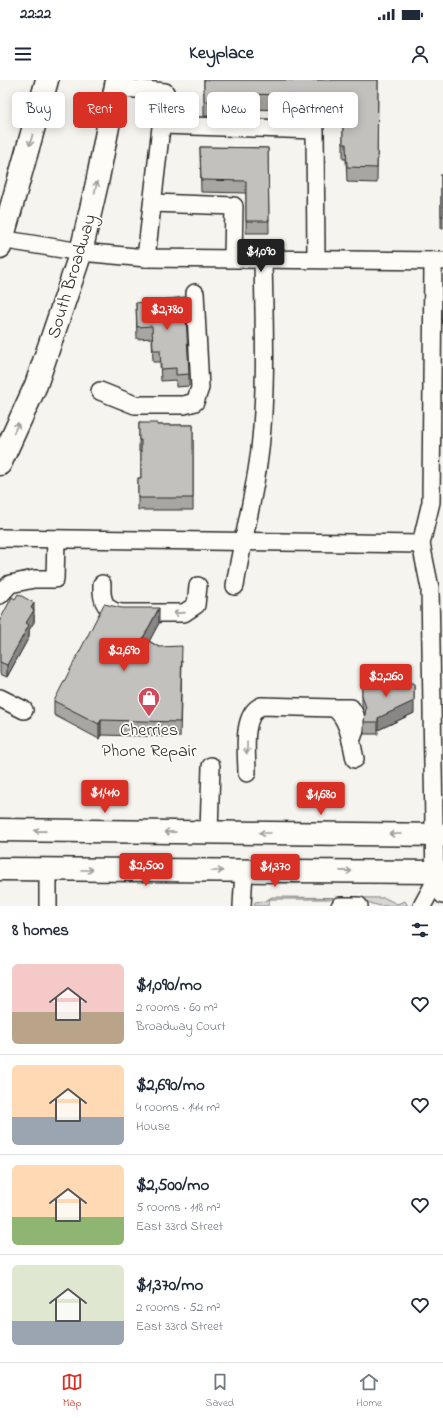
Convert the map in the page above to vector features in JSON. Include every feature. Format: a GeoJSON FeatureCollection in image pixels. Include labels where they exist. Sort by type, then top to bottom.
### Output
{"type":"FeatureCollection","features":[{"type":"Feature","properties":{"kind":"main road"},"geometry":{"type":"LineString","coordinates":[[1,242],[47,80]]}},
{"type":"Feature","properties":{"kind":"main road","name":"South Broadway"},"geometry":{"type":"LineString","coordinates":[[0,464],[36,385],[81,252],[99,176],[117,83]]}},
{"type":"Feature","properties":{"kind":"main road"},"geometry":{"type":"LineString","coordinates":[[0,830],[439,834]]}},
{"type":"Feature","properties":{"kind":"main road"},"geometry":{"type":"LineString","coordinates":[[0,869],[244,871],[439,880]]}},
{"type":"Feature","properties":{"kind":"street"},"geometry":{"type":"LineString","coordinates":[[117,83],[165,92]]}},
{"type":"Feature","properties":{"kind":"street"},"geometry":{"type":"LineString","coordinates":[[199,126],[315,130],[316,258]]}},
{"type":"Feature","properties":{"kind":"street"},"geometry":{"type":"LineString","coordinates":[[146,258],[162,128]]}},
{"type":"Feature","properties":{"kind":"street"},"geometry":{"type":"LineString","coordinates":[[153,203],[234,206],[233,258]]}},
{"type":"Feature","properties":{"kind":"street"},"geometry":{"type":"LineString","coordinates":[[1,242],[146,258],[316,258],[438,261],[431,502],[421,544],[430,588],[433,768],[439,834],[439,880],[422,906]]}},
{"type":"Feature","properties":{"kind":"street"},"geometry":{"type":"LineString","coordinates":[[235,586],[242,542],[252,500],[262,429],[264,402],[264,258]]}},
{"type":"Feature","properties":{"kind":"street"},"geometry":{"type":"LineString","coordinates":[[100,391],[135,405],[184,405],[195,402],[200,388],[195,293]]}},
{"type":"Feature","properties":{"kind":"street"},"geometry":{"type":"LineString","coordinates":[[0,538],[421,544]]}},
{"type":"Feature","properties":{"kind":"street"},"geometry":{"type":"LineString","coordinates":[[0,595],[10,584],[34,580],[55,580],[56,539]]}},
{"type":"Feature","properties":{"kind":"street"},"geometry":{"type":"LineString","coordinates":[[102,584],[102,598],[104,604],[114,612],[122,613],[184,613],[196,605],[198,586]]}},
{"type":"Feature","properties":{"kind":"street"},"geometry":{"type":"LineString","coordinates":[[0,698],[24,710]]}},
{"type":"Feature","properties":{"kind":"street"},"geometry":{"type":"LineString","coordinates":[[247,773],[248,723],[251,713],[261,706],[330,707],[341,713],[352,741],[355,759]]}},
{"type":"Feature","properties":{"kind":"street"},"geometry":{"type":"LineString","coordinates":[[433,768],[443,752]]}},
{"type":"Feature","properties":{"kind":"street"},"geometry":{"type":"LineString","coordinates":[[209,833],[211,766]]}},
{"type":"Feature","properties":{"kind":"street"},"geometry":{"type":"LineString","coordinates":[[48,870],[48,906]]}},
{"type":"Feature","properties":{"kind":"street"},"geometry":{"type":"LineString","coordinates":[[242,906],[244,871]]}},
{"type":"Feature","properties":{"kind":"street"},"geometry":{"type":"LineString","coordinates":[[340,906],[359,906]]}},
{"type":"Feature","properties":{"kind":"shaded area"},"geometry":{"type":"Polygon","coordinates":[[[272,897],[385,898],[397,904],[405,901],[408,906],[381,906],[352,899],[270,899],[268,906],[254,906],[255,902],[265,901],[272,897]]]}},
{"type":"Feature","properties":{"kind":"building"},"geometry":{"type":"Polygon","coordinates":[[[204,80],[378,80],[377,168],[347,167],[346,144],[343,144],[343,128],[358,128],[358,92],[268,92],[268,95],[260,94],[260,92],[207,92],[207,101],[204,101],[204,80]]]}},
{"type":"Feature","properties":{"kind":"building"},"geometry":{"type":"Polygon","coordinates":[[[200,147],[268,148],[269,221],[246,221],[246,181],[201,180],[200,147]]]}},
{"type":"Feature","properties":{"kind":"building"},"geometry":{"type":"Polygon","coordinates":[[[441,175],[443,175],[443,216],[441,216],[441,175]]]}},
{"type":"Feature","properties":{"kind":"building"},"geometry":{"type":"Polygon","coordinates":[[[185,297],[189,374],[176,375],[176,368],[161,369],[160,350],[153,350],[152,326],[137,327],[136,303],[185,297]]]}},
{"type":"Feature","properties":{"kind":"building"},"geometry":{"type":"Polygon","coordinates":[[[139,423],[157,423],[157,425],[193,425],[193,498],[138,498],[138,478],[141,478],[141,440],[139,440],[139,423]]]}},
{"type":"Feature","properties":{"kind":"building"},"geometry":{"type":"Polygon","coordinates":[[[18,594],[34,603],[31,608],[34,610],[26,623],[29,625],[7,665],[0,662],[0,620],[12,597],[15,599],[18,594]]]}},
{"type":"Feature","properties":{"kind":"building"},"geometry":{"type":"Polygon","coordinates":[[[104,604],[122,608],[159,608],[143,638],[159,647],[182,646],[180,722],[101,720],[99,724],[54,701],[104,604]]]}},
{"type":"Feature","properties":{"kind":"building"},"geometry":{"type":"Polygon","coordinates":[[[362,683],[414,683],[414,701],[378,718],[378,722],[364,722],[366,708],[362,695],[362,683]]]}},
{"type":"Feature","properties":{"kind":"place","name":"Cherries Phone Repair"},"geometry":{"type":"Point","coordinates":[149,718]}}]}
